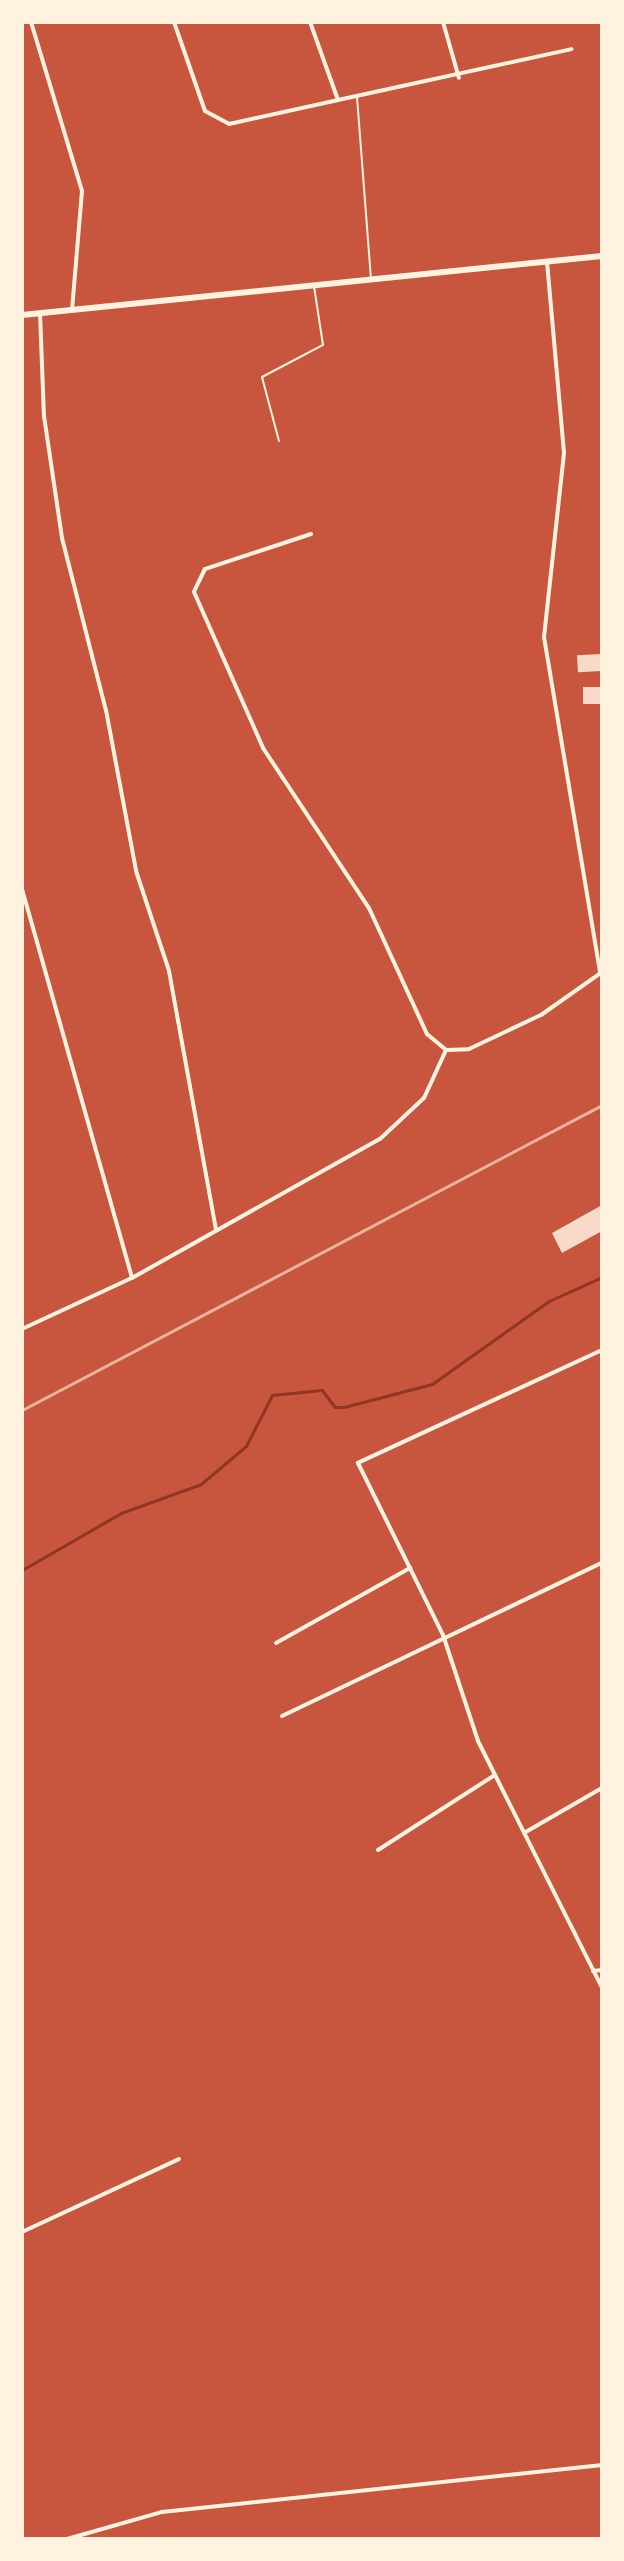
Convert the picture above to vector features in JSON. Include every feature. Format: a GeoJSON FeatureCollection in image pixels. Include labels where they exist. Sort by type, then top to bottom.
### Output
{"type":"FeatureCollection","features":[{"type":"Feature","properties":{"kind":"main road"},"geometry":{"type":"LineString","coordinates":[[22,315],[602,256]]}},
{"type":"Feature","properties":{"kind":"street"},"geometry":{"type":"LineString","coordinates":[[31,22],[82,191],[72,309]]}},
{"type":"Feature","properties":{"kind":"street"},"geometry":{"type":"LineString","coordinates":[[174,22],[202,106],[215,121],[235,124],[338,100],[459,78],[571,49]]}},
{"type":"Feature","properties":{"kind":"street"},"geometry":{"type":"LineString","coordinates":[[310,22],[338,100]]}},
{"type":"Feature","properties":{"kind":"street"},"geometry":{"type":"LineString","coordinates":[[443,22],[459,78]]}},
{"type":"Feature","properties":{"kind":"street"},"geometry":{"type":"LineString","coordinates":[[311,534],[205,569],[194,592],[263,748],[369,908],[423,1028],[446,1050],[469,1049],[516,1029],[601,972],[545,648],[564,453],[547,262]]}},
{"type":"Feature","properties":{"kind":"street"},"geometry":{"type":"LineString","coordinates":[[40,313],[44,416],[62,538],[106,710],[138,881],[169,971],[216,1230]]}},
{"type":"Feature","properties":{"kind":"street"},"geometry":{"type":"LineString","coordinates":[[22,889],[132,1278]]}},
{"type":"Feature","properties":{"kind":"street"},"geometry":{"type":"LineString","coordinates":[[22,1329],[132,1278],[395,1128],[424,1098],[446,1050]]}},
{"type":"Feature","properties":{"kind":"street"},"geometry":{"type":"LineString","coordinates":[[602,1350],[358,1463],[443,1635],[495,1775],[602,1988]]}},
{"type":"Feature","properties":{"kind":"street"},"geometry":{"type":"LineString","coordinates":[[282,1716],[443,1635],[505,1614],[602,1563]]}},
{"type":"Feature","properties":{"kind":"street"},"geometry":{"type":"LineString","coordinates":[[276,1643],[410,1568]]}},
{"type":"Feature","properties":{"kind":"street"},"geometry":{"type":"LineString","coordinates":[[378,1850],[495,1775]]}},
{"type":"Feature","properties":{"kind":"street"},"geometry":{"type":"LineString","coordinates":[[524,1833],[602,1788]]}},
{"type":"Feature","properties":{"kind":"street"},"geometry":{"type":"LineString","coordinates":[[593,1971],[602,1970]]}},
{"type":"Feature","properties":{"kind":"street"},"geometry":{"type":"LineString","coordinates":[[22,2232],[179,2159]]}},
{"type":"Feature","properties":{"kind":"street"},"geometry":{"type":"LineString","coordinates":[[67,2539],[178,2510],[602,2465]]}},
{"type":"Feature","properties":{"kind":"lane"},"geometry":{"type":"LineString","coordinates":[[357,97],[372,279]]}},
{"type":"Feature","properties":{"kind":"lane"},"geometry":{"type":"LineString","coordinates":[[279,441],[262,377],[323,345],[313,285]]}},
{"type":"Feature","properties":{"kind":"building"},"geometry":{"type":"Polygon","coordinates":[[[601,654],[602,671],[578,672],[577,655],[601,654]]]}},
{"type":"Feature","properties":{"kind":"building"},"geometry":{"type":"Polygon","coordinates":[[[583,687],[602,687],[602,704],[583,704],[583,687]]]}},
{"type":"Feature","properties":{"kind":"building"},"geometry":{"type":"Polygon","coordinates":[[[602,1205],[602,1231],[562,1253],[552,1233],[602,1205]]]}},
{"type":"Feature","properties":{"kind":"waterway"},"geometry":{"type":"LineString","coordinates":[[22,1570],[121,1513],[201,1484],[246,1446],[272,1395],[322,1390],[335,1407],[344,1407],[432,1384],[549,1301],[602,1277]]}},
{"type":"Feature","properties":{"kind":"railway"},"geometry":{"type":"LineString","coordinates":[[22,1410],[602,1105]]}}]}
